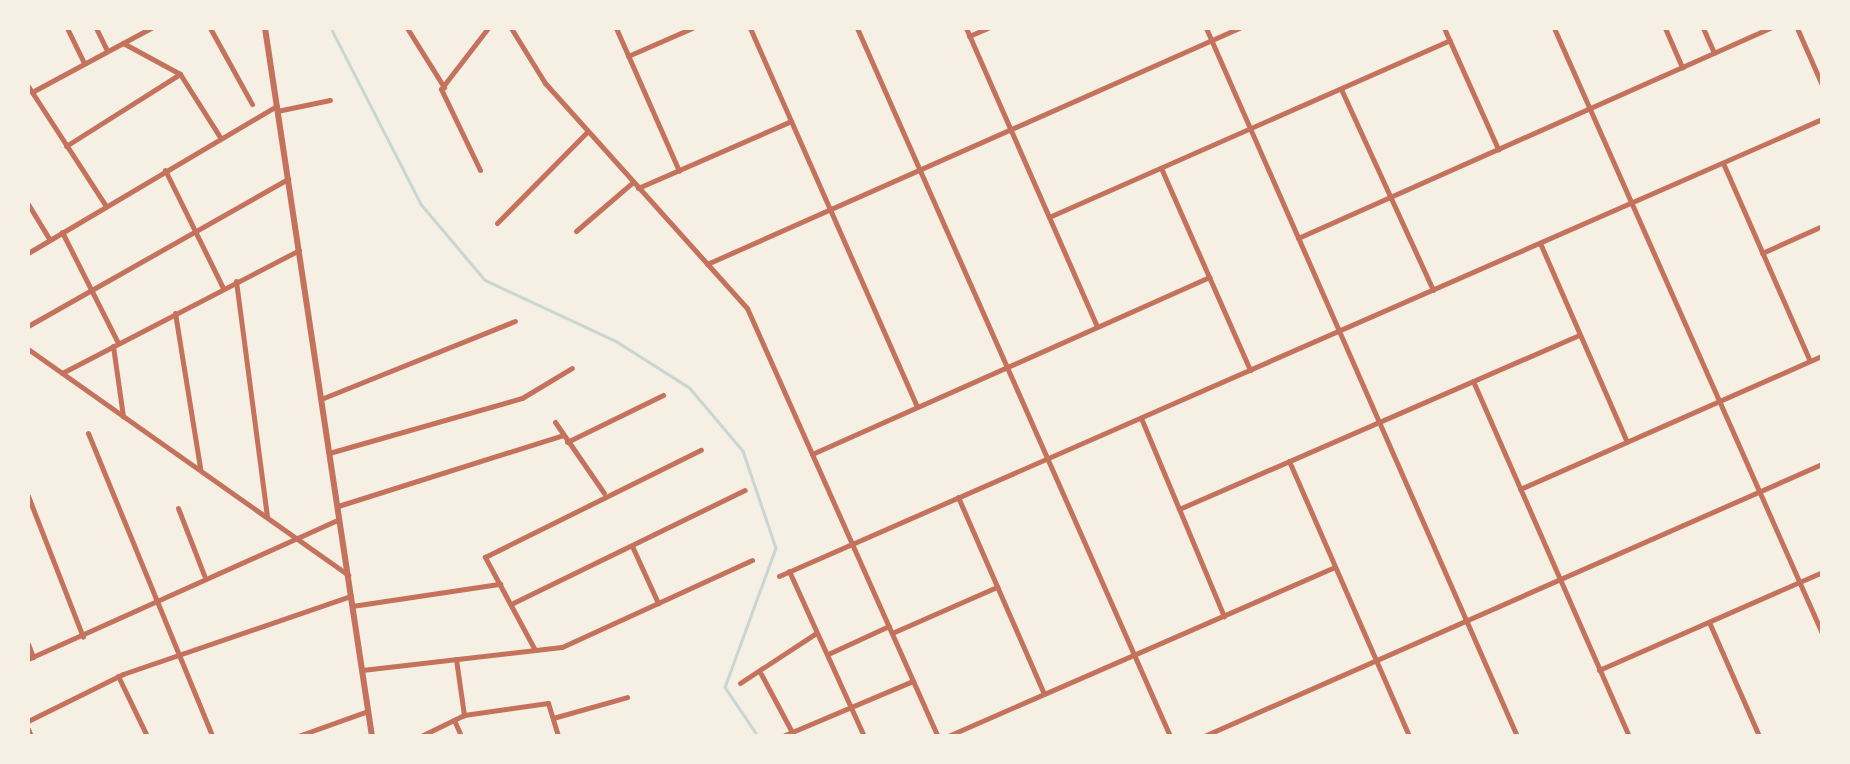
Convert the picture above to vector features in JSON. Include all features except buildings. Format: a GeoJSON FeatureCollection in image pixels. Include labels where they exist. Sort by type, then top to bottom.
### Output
{"type":"FeatureCollection","features":[{"type":"Feature","properties":{"kind":"street"},"geometry":{"type":"LineString","coordinates":[[67,28],[84,64]]}},
{"type":"Feature","properties":{"kind":"street"},"geometry":{"type":"LineString","coordinates":[[96,28],[107,50]]}},
{"type":"Feature","properties":{"kind":"street"},"geometry":{"type":"LineString","coordinates":[[106,206],[30,89],[151,28]]}},
{"type":"Feature","properties":{"kind":"street"},"geometry":{"type":"LineString","coordinates":[[210,28],[252,104]]}},
{"type":"Feature","properties":{"kind":"street"},"geometry":{"type":"LineString","coordinates":[[265,28],[372,736]]}},
{"type":"Feature","properties":{"kind":"street"},"geometry":{"type":"LineString","coordinates":[[407,28],[444,87],[480,170]]}},
{"type":"Feature","properties":{"kind":"street"},"geometry":{"type":"LineString","coordinates":[[444,87],[488,28]]}},
{"type":"Feature","properties":{"kind":"street"},"geometry":{"type":"LineString","coordinates":[[511,28],[588,131],[748,308],[938,736]]}},
{"type":"Feature","properties":{"kind":"street"},"geometry":{"type":"LineString","coordinates":[[616,28],[679,170]]}},
{"type":"Feature","properties":{"kind":"street"},"geometry":{"type":"LineString","coordinates":[[628,56],[692,28]]}},
{"type":"Feature","properties":{"kind":"street"},"geometry":{"type":"LineString","coordinates":[[750,28],[917,407]]}},
{"type":"Feature","properties":{"kind":"street"},"geometry":{"type":"LineString","coordinates":[[857,28],[1170,736]]}},
{"type":"Feature","properties":{"kind":"street"},"geometry":{"type":"LineString","coordinates":[[966,28],[1097,327]]}},
{"type":"Feature","properties":{"kind":"street"},"geometry":{"type":"LineString","coordinates":[[970,36],[988,28]]}},
{"type":"Feature","properties":{"kind":"street"},"geometry":{"type":"LineString","coordinates":[[1206,28],[1518,736]]}},
{"type":"Feature","properties":{"kind":"street"},"geometry":{"type":"LineString","coordinates":[[706,264],[1239,28]]}},
{"type":"Feature","properties":{"kind":"street"},"geometry":{"type":"LineString","coordinates":[[1444,28],[1498,149]]}},
{"type":"Feature","properties":{"kind":"street"},"geometry":{"type":"LineString","coordinates":[[1554,28],[1822,633]]}},
{"type":"Feature","properties":{"kind":"street"},"geometry":{"type":"LineString","coordinates":[[1664,28],[1682,67]]}},
{"type":"Feature","properties":{"kind":"street"},"geometry":{"type":"LineString","coordinates":[[1703,28],[1714,53]]}},
{"type":"Feature","properties":{"kind":"street"},"geometry":{"type":"LineString","coordinates":[[1298,238],[1770,28]]}},
{"type":"Feature","properties":{"kind":"street"},"geometry":{"type":"LineString","coordinates":[[1797,28],[1822,85]]}},
{"type":"Feature","properties":{"kind":"street"},"geometry":{"type":"LineString","coordinates":[[1049,218],[1450,40]]}},
{"type":"Feature","properties":{"kind":"street"},"geometry":{"type":"LineString","coordinates":[[123,43],[180,74],[220,137]]}},
{"type":"Feature","properties":{"kind":"street"},"geometry":{"type":"LineString","coordinates":[[66,146],[180,74]]}},
{"type":"Feature","properties":{"kind":"street"},"geometry":{"type":"LineString","coordinates":[[1341,89],[1433,290]]}},
{"type":"Feature","properties":{"kind":"street"},"geometry":{"type":"LineString","coordinates":[[28,254],[220,137],[277,108],[330,100]]}},
{"type":"Feature","properties":{"kind":"street"},"geometry":{"type":"LineString","coordinates":[[779,576],[1822,119]]}},
{"type":"Feature","properties":{"kind":"street"},"geometry":{"type":"LineString","coordinates":[[576,232],[636,185],[792,121]]}},
{"type":"Feature","properties":{"kind":"street"},"geometry":{"type":"LineString","coordinates":[[497,222],[588,131]]}},
{"type":"Feature","properties":{"kind":"street"},"geometry":{"type":"LineString","coordinates":[[1723,164],[1810,362]]}},
{"type":"Feature","properties":{"kind":"street"},"geometry":{"type":"LineString","coordinates":[[1162,168],[1250,370]]}},
{"type":"Feature","properties":{"kind":"street"},"geometry":{"type":"LineString","coordinates":[[165,170],[197,228],[223,288]]}},
{"type":"Feature","properties":{"kind":"street"},"geometry":{"type":"LineString","coordinates":[[28,326],[288,179]]}},
{"type":"Feature","properties":{"kind":"street"},"geometry":{"type":"LineString","coordinates":[[28,204],[50,240]]}},
{"type":"Feature","properties":{"kind":"street"},"geometry":{"type":"LineString","coordinates":[[1762,253],[1822,226]]}},
{"type":"Feature","properties":{"kind":"street"},"geometry":{"type":"LineString","coordinates":[[62,232],[95,287],[116,345],[122,416]]}},
{"type":"Feature","properties":{"kind":"street"},"geometry":{"type":"LineString","coordinates":[[1540,243],[1628,442]]}},
{"type":"Feature","properties":{"kind":"street"},"geometry":{"type":"LineString","coordinates":[[62,373],[298,250]]}},
{"type":"Feature","properties":{"kind":"street"},"geometry":{"type":"LineString","coordinates":[[812,454],[1209,277]]}},
{"type":"Feature","properties":{"kind":"street"},"geometry":{"type":"LineString","coordinates":[[236,280],[267,516]]}},
{"type":"Feature","properties":{"kind":"street"},"geometry":{"type":"LineString","coordinates":[[175,313],[200,470]]}},
{"type":"Feature","properties":{"kind":"street"},"geometry":{"type":"LineString","coordinates":[[321,399],[514,320]]}},
{"type":"Feature","properties":{"kind":"street"},"geometry":{"type":"LineString","coordinates":[[1179,509],[1580,335]]}},
{"type":"Feature","properties":{"kind":"street"},"geometry":{"type":"LineString","coordinates":[[28,350],[348,576]]}},
{"type":"Feature","properties":{"kind":"street"},"geometry":{"type":"LineString","coordinates":[[1520,489],[1822,356]]}},
{"type":"Feature","properties":{"kind":"street"},"geometry":{"type":"LineString","coordinates":[[330,453],[522,398],[572,368]]}},
{"type":"Feature","properties":{"kind":"street"},"geometry":{"type":"LineString","coordinates":[[1473,382],[1629,736]]}},
{"type":"Feature","properties":{"kind":"street"},"geometry":{"type":"LineString","coordinates":[[567,442],[662,396]]}},
{"type":"Feature","properties":{"kind":"street"},"geometry":{"type":"LineString","coordinates":[[1140,418],[1224,616]]}},
{"type":"Feature","properties":{"kind":"street"},"geometry":{"type":"LineString","coordinates":[[555,422],[604,493]]}},
{"type":"Feature","properties":{"kind":"street"},"geometry":{"type":"LineString","coordinates":[[88,433],[161,599],[212,736]]}},
{"type":"Feature","properties":{"kind":"street"},"geometry":{"type":"LineString","coordinates":[[338,506],[562,435]]}},
{"type":"Feature","properties":{"kind":"street"},"geometry":{"type":"LineString","coordinates":[[535,650],[485,557],[604,493],[701,450]]}},
{"type":"Feature","properties":{"kind":"street"},"geometry":{"type":"LineString","coordinates":[[1288,462],[1409,736]]}},
{"type":"Feature","properties":{"kind":"street"},"geometry":{"type":"LineString","coordinates":[[1204,736],[1822,464]]}},
{"type":"Feature","properties":{"kind":"street"},"geometry":{"type":"LineString","coordinates":[[510,604],[745,490]]}},
{"type":"Feature","properties":{"kind":"street"},"geometry":{"type":"LineString","coordinates":[[28,496],[83,637]]}},
{"type":"Feature","properties":{"kind":"street"},"geometry":{"type":"LineString","coordinates":[[958,498],[1044,694]]}},
{"type":"Feature","properties":{"kind":"street"},"geometry":{"type":"LineString","coordinates":[[178,508],[204,576]]}},
{"type":"Feature","properties":{"kind":"street"},"geometry":{"type":"LineString","coordinates":[[28,644],[30,658],[83,637],[204,576],[340,519]]}},
{"type":"Feature","properties":{"kind":"street"},"geometry":{"type":"LineString","coordinates":[[632,546],[658,602]]}},
{"type":"Feature","properties":{"kind":"street"},"geometry":{"type":"LineString","coordinates":[[362,670],[535,650],[752,560]]}},
{"type":"Feature","properties":{"kind":"street"},"geometry":{"type":"LineString","coordinates":[[948,736],[1335,567]]}},
{"type":"Feature","properties":{"kind":"street"},"geometry":{"type":"LineString","coordinates":[[789,571],[864,736]]}},
{"type":"Feature","properties":{"kind":"street"},"geometry":{"type":"LineString","coordinates":[[1600,670],[1822,572]]}},
{"type":"Feature","properties":{"kind":"street"},"geometry":{"type":"LineString","coordinates":[[352,606],[500,584]]}},
{"type":"Feature","properties":{"kind":"street"},"geometry":{"type":"LineString","coordinates":[[827,654],[997,587]]}},
{"type":"Feature","properties":{"kind":"street"},"geometry":{"type":"LineString","coordinates":[[28,721],[118,676],[351,596]]}},
{"type":"Feature","properties":{"kind":"street"},"geometry":{"type":"LineString","coordinates":[[1709,622],[1758,734],[1746,736]]}},
{"type":"Feature","properties":{"kind":"street"},"geometry":{"type":"LineString","coordinates":[[740,683],[762,674],[817,632]]}},
{"type":"Feature","properties":{"kind":"street"},"geometry":{"type":"LineString","coordinates":[[456,659],[464,715]]}},
{"type":"Feature","properties":{"kind":"street"},"geometry":{"type":"LineString","coordinates":[[762,674],[789,733],[913,681]]}},
{"type":"Feature","properties":{"kind":"street"},"geometry":{"type":"LineString","coordinates":[[118,676],[147,736]]}},
{"type":"Feature","properties":{"kind":"street"},"geometry":{"type":"LineString","coordinates":[[552,718],[627,697]]}},
{"type":"Feature","properties":{"kind":"street"},"geometry":{"type":"LineString","coordinates":[[420,736],[464,715],[548,704],[558,736]]}},
{"type":"Feature","properties":{"kind":"street"},"geometry":{"type":"LineString","coordinates":[[298,736],[368,711]]}},
{"type":"Feature","properties":{"kind":"street"},"geometry":{"type":"LineString","coordinates":[[454,720],[461,736]]}},
{"type":"Feature","properties":{"kind":"street"},"geometry":{"type":"LineString","coordinates":[[28,729],[32,736]]}},
{"type":"Feature","properties":{"kind":"waterway"},"geometry":{"type":"LineString","coordinates":[[331,28],[421,204],[485,280],[616,341],[690,388],[743,451],[776,548],[725,687],[758,736]]}}]}
